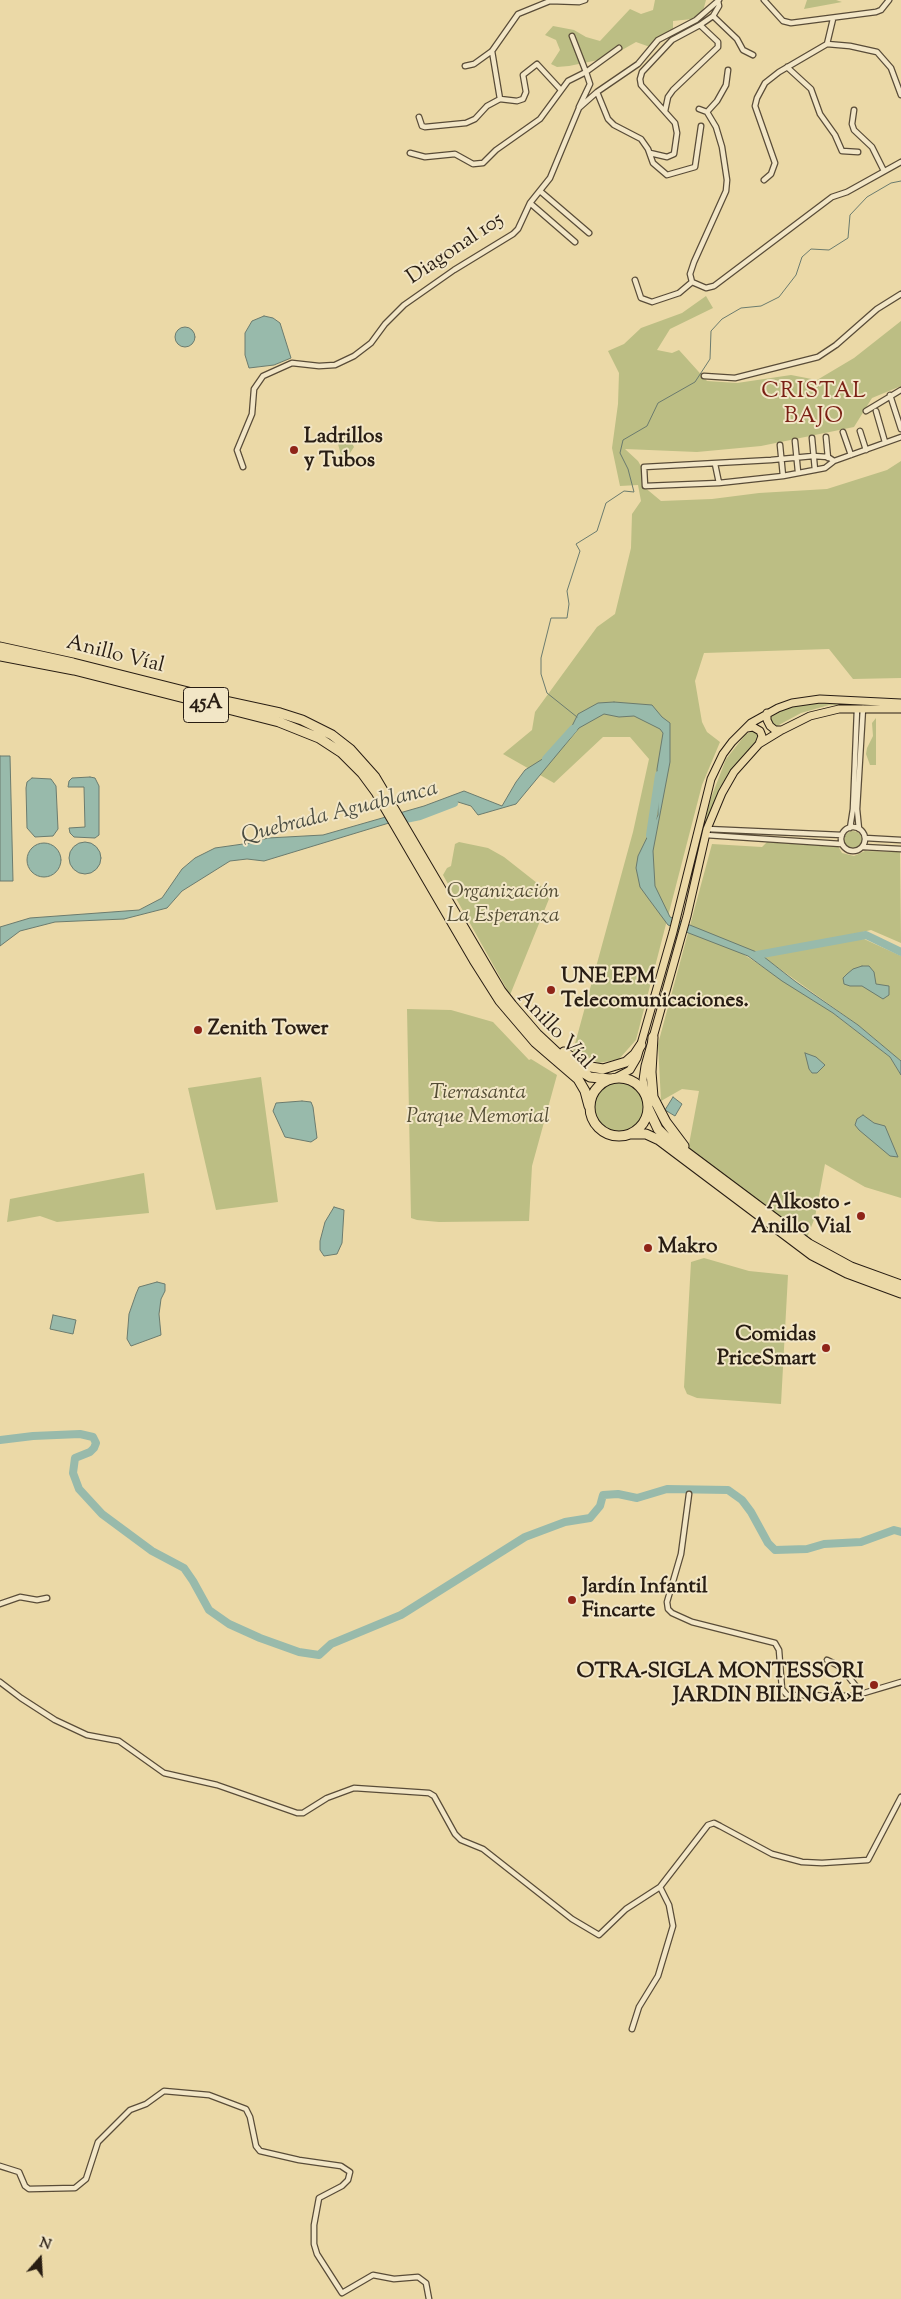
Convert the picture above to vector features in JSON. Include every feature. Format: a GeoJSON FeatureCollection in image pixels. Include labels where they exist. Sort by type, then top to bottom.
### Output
{"type":"FeatureCollection","features":[{"type":"Feature","properties":{"kind":"highway","name":"Anillo Víal"},"geometry":{"type":"LineString","coordinates":[[0,647],[280,713],[302,720],[332,735],[350,749],[375,777],[474,960],[500,1001],[535,1042],[578,1079],[585,1091],[590,1106]]}},
{"type":"Feature","properties":{"kind":"highway","name":"Anillo Víal"},"geometry":{"type":"LineString","coordinates":[[0,656],[74,670],[293,726],[327,742],[349,760],[388,803]]}},
{"type":"Feature","properties":{"kind":"highway","name":"Anillo Víal"},"geometry":{"type":"LineString","coordinates":[[401,826],[501,991],[537,1034],[569,1064],[583,1074],[597,1079],[612,1078]]}},
{"type":"Feature","properties":{"kind":"highway"},"geometry":{"type":"LineString","coordinates":[[653,1037],[651,1072],[655,1100],[668,1126],[700,1163]]}},
{"type":"Feature","properties":{"kind":"highway"},"geometry":{"type":"LineString","coordinates":[[546,1041],[580,1064],[603,1069],[626,1062],[641,1045]]}},
{"type":"Feature","properties":{"kind":"highway"},"geometry":{"type":"LineString","coordinates":[[901,1285],[858,1270],[815,1248],[700,1163],[661,1132],[648,1108],[646,1095],[633,1082],[612,1078],[595,1090],[590,1106],[594,1122],[602,1131],[618,1136],[646,1134],[659,1140],[812,1255],[843,1271],[901,1293]]}},
{"type":"Feature","properties":{"kind":"highway"},"geometry":{"type":"LineString","coordinates":[[631,1134],[642,1125],[648,1108]]}},
{"type":"Feature","properties":{"kind":"main road"},"geometry":{"type":"LineString","coordinates":[[612,1078],[632,1068],[641,1045],[678,914],[711,780],[723,754],[744,729],[767,713],[778,708],[806,700],[901,703]]}},
{"type":"Feature","properties":{"kind":"main road"},"geometry":{"type":"LineString","coordinates":[[646,1095],[644,1075],[687,916],[706,832],[728,782],[759,744],[810,716],[839,709],[901,709]]}},
{"type":"Feature","properties":{"kind":"main road"},"geometry":{"type":"LineString","coordinates":[[767,713],[766,720],[770,726],[775,730],[782,730]]}},
{"type":"Feature","properties":{"kind":"main road"},"geometry":{"type":"LineString","coordinates":[[744,729],[750,727],[758,729],[762,736],[759,744]]}},
{"type":"Feature","properties":{"kind":"street"},"geometry":{"type":"LineString","coordinates":[[465,66],[474,64],[492,51],[518,14],[550,1],[579,2],[586,0]]}},
{"type":"Feature","properties":{"kind":"street"},"geometry":{"type":"LineString","coordinates":[[650,153],[667,157],[675,153],[678,139],[676,124],[640,86],[642,72],[672,40],[713,16],[719,6],[719,0]]}},
{"type":"Feature","properties":{"kind":"street","name":"Diagonal 105"},"geometry":{"type":"LineString","coordinates":[[243,467],[238,450],[252,414],[252,396],[258,381],[263,376],[292,363],[319,366],[335,365],[354,356],[371,343],[385,324],[404,305],[454,270],[513,234],[518,229],[530,203],[550,178],[579,108],[597,92],[638,64],[662,37],[696,20],[719,0]]}},
{"type":"Feature","properties":{"kind":"street"},"geometry":{"type":"LineString","coordinates":[[764,0],[787,23],[833,19],[876,12],[885,6],[889,0]]}},
{"type":"Feature","properties":{"kind":"street"},"geometry":{"type":"LineString","coordinates":[[713,16],[736,39],[743,50],[753,55]]}},
{"type":"Feature","properties":{"kind":"street"},"geometry":{"type":"LineString","coordinates":[[827,44],[833,19]]}},
{"type":"Feature","properties":{"kind":"street"},"geometry":{"type":"LineString","coordinates":[[665,111],[668,96],[718,47],[718,42],[700,25]]}},
{"type":"Feature","properties":{"kind":"street"},"geometry":{"type":"LineString","coordinates":[[572,36],[590,84],[579,108]]}},
{"type":"Feature","properties":{"kind":"street"},"geometry":{"type":"LineString","coordinates":[[764,180],[771,174],[775,163],[755,104],[765,83],[787,67],[827,44],[850,46],[877,52],[891,68],[901,95]]}},
{"type":"Feature","properties":{"kind":"street"},"geometry":{"type":"LineString","coordinates":[[410,153],[425,157],[456,154],[473,164],[483,163],[496,150],[540,119],[568,81],[586,72],[619,48]]}},
{"type":"Feature","properties":{"kind":"street"},"geometry":{"type":"LineString","coordinates":[[492,51],[500,100]]}},
{"type":"Feature","properties":{"kind":"street"},"geometry":{"type":"LineString","coordinates":[[418,117],[422,126],[425,127],[466,123],[475,119],[487,106],[500,100],[523,100],[526,92],[523,75],[536,64],[560,90]]}},
{"type":"Feature","properties":{"kind":"street"},"geometry":{"type":"LineString","coordinates":[[787,67],[811,89],[820,114],[842,151],[858,152]]}},
{"type":"Feature","properties":{"kind":"street"},"geometry":{"type":"LineString","coordinates":[[707,112],[717,101],[726,85],[728,70]]}},
{"type":"Feature","properties":{"kind":"street"},"geometry":{"type":"LineString","coordinates":[[597,92],[608,119],[641,138],[653,162],[666,175],[694,168],[701,126]]}},
{"type":"Feature","properties":{"kind":"street"},"geometry":{"type":"LineString","coordinates":[[692,282],[690,274],[694,262],[722,202],[727,180],[716,126],[707,112],[699,109]]}},
{"type":"Feature","properties":{"kind":"street"},"geometry":{"type":"LineString","coordinates":[[854,110],[852,124],[854,130],[872,147],[884,171]]}},
{"type":"Feature","properties":{"kind":"street"},"geometry":{"type":"LineString","coordinates":[[692,282],[706,288],[714,286],[832,197],[847,192],[901,162]]}},
{"type":"Feature","properties":{"kind":"street"},"geometry":{"type":"LineString","coordinates":[[540,191],[588,233]]}},
{"type":"Feature","properties":{"kind":"street"},"geometry":{"type":"LineString","coordinates":[[530,203],[575,242]]}},
{"type":"Feature","properties":{"kind":"street"},"geometry":{"type":"LineString","coordinates":[[635,280],[641,298],[652,302],[680,293],[692,282]]}},
{"type":"Feature","properties":{"kind":"street"},"geometry":{"type":"LineString","coordinates":[[704,376],[735,378],[818,357],[836,345],[877,309],[901,294]]}},
{"type":"Feature","properties":{"kind":"street"},"geometry":{"type":"LineString","coordinates":[[866,411],[901,390]]}},
{"type":"Feature","properties":{"kind":"street"},"geometry":{"type":"LineString","coordinates":[[890,395],[901,429]]}},
{"type":"Feature","properties":{"kind":"street"},"geometry":{"type":"LineString","coordinates":[[876,411],[885,442]]}},
{"type":"Feature","properties":{"kind":"street"},"geometry":{"type":"LineString","coordinates":[[860,431],[866,450]]}},
{"type":"Feature","properties":{"kind":"street"},"geometry":{"type":"LineString","coordinates":[[843,432],[851,455]]}},
{"type":"Feature","properties":{"kind":"street"},"geometry":{"type":"LineString","coordinates":[[826,437],[829,465]]}},
{"type":"Feature","properties":{"kind":"street"},"geometry":{"type":"LineString","coordinates":[[834,461],[828,457],[813,456],[644,468],[646,486],[719,483],[783,476],[815,470],[834,461],[901,437]]}},
{"type":"Feature","properties":{"kind":"street"},"geometry":{"type":"LineString","coordinates":[[812,438],[815,470]]}},
{"type":"Feature","properties":{"kind":"street"},"geometry":{"type":"LineString","coordinates":[[795,441],[798,472]]}},
{"type":"Feature","properties":{"kind":"street"},"geometry":{"type":"LineString","coordinates":[[780,445],[783,476]]}},
{"type":"Feature","properties":{"kind":"street"},"geometry":{"type":"LineString","coordinates":[[715,464],[719,483]]}},
{"type":"Feature","properties":{"kind":"street"},"geometry":{"type":"LineString","coordinates":[[706,832],[842,835],[850,828],[853,809],[860,708]]}},
{"type":"Feature","properties":{"kind":"street"},"geometry":{"type":"LineString","coordinates":[[860,708],[857,809],[859,829],[865,838],[863,846]]}},
{"type":"Feature","properties":{"kind":"street"},"geometry":{"type":"LineString","coordinates":[[850,828],[859,829]]}},
{"type":"Feature","properties":{"kind":"street"},"geometry":{"type":"LineString","coordinates":[[706,832],[842,844]]}},
{"type":"Feature","properties":{"kind":"street"},"geometry":{"type":"LineString","coordinates":[[842,835],[842,844],[845,849],[853,852],[863,846],[901,848]]}},
{"type":"Feature","properties":{"kind":"street"},"geometry":{"type":"LineString","coordinates":[[865,838],[901,840]]}},
{"type":"Feature","properties":{"kind":"street"},"geometry":{"type":"LineString","coordinates":[[689,1494],[681,1554],[667,1602],[668,1608],[676,1616],[692,1622],[775,1643],[779,1650],[782,1689],[787,1695],[854,1696],[901,1682]]}},
{"type":"Feature","properties":{"kind":"street"},"geometry":{"type":"LineString","coordinates":[[0,1604],[20,1597],[37,1600],[47,1598]]}},
{"type":"Feature","properties":{"kind":"street"},"geometry":{"type":"LineString","coordinates":[[827,1660],[840,1667],[862,1694]]}},
{"type":"Feature","properties":{"kind":"street"},"geometry":{"type":"LineString","coordinates":[[0,1682],[55,1720],[87,1735],[119,1741],[164,1773],[217,1785],[297,1813],[303,1813],[328,1798],[354,1788],[434,1796],[455,1834],[461,1840],[483,1849],[572,1919],[598,1935],[603,1933],[630,1906],[660,1887],[706,1827],[714,1824],[772,1854],[802,1862],[868,1860],[901,1797]]}},
{"type":"Feature","properties":{"kind":"street"},"geometry":{"type":"LineString","coordinates":[[632,2029],[640,2007],[655,1982],[673,1926],[669,1905],[660,1887]]}},
{"type":"Feature","properties":{"kind":"street"},"geometry":{"type":"LineString","coordinates":[[0,2166],[19,2172],[25,2186],[29,2189],[75,2188],[86,2180],[98,2142],[130,2110],[146,2104],[164,2091],[209,2095],[246,2109],[250,2117],[256,2146],[260,2151],[300,2160],[341,2166],[350,2172],[348,2180],[342,2186],[319,2198],[314,2225],[314,2244],[317,2254],[342,2293],[370,2276],[394,2279],[418,2277],[426,2283],[429,2299]]}},
{"type":"Feature","properties":{"kind":"green space"},"geometry":{"type":"Polygon","coordinates":[[[655,0],[706,0],[703,11],[692,19],[673,21],[673,30],[650,47],[636,42],[608,58],[569,66],[557,67],[551,64],[560,50],[556,40],[545,35],[553,26],[574,30],[586,37],[600,41],[630,9],[641,14],[653,10],[655,0]]]}},
{"type":"Feature","properties":{"kind":"green space"},"geometry":{"type":"Polygon","coordinates":[[[807,0],[836,0],[842,2],[804,9],[807,0]]]}},
{"type":"Feature","properties":{"kind":"green space"},"geometry":{"type":"Polygon","coordinates":[[[706,296],[713,308],[670,329],[657,350],[672,353],[679,350],[707,381],[737,383],[791,375],[817,380],[854,358],[901,321],[901,386],[872,398],[854,427],[761,446],[697,452],[625,449],[638,461],[642,468],[643,486],[661,501],[712,499],[759,493],[827,489],[887,470],[901,461],[901,678],[853,679],[829,649],[704,653],[695,681],[702,722],[707,732],[720,742],[702,785],[636,1040],[619,1059],[599,1063],[573,1051],[633,832],[649,759],[630,737],[603,737],[554,783],[503,754],[532,730],[535,712],[597,627],[615,614],[631,548],[632,514],[641,501],[638,485],[620,486],[612,448],[618,404],[619,373],[608,351],[624,344],[641,328],[682,313],[706,296]]]}},
{"type":"Feature","properties":{"kind":"green space"},"geometry":{"type":"Polygon","coordinates":[[[342,436],[349,438],[354,447],[348,456],[341,455],[338,444],[342,436]]]}},
{"type":"Feature","properties":{"kind":"green space"},"geometry":{"type":"Polygon","coordinates":[[[826,701],[864,704],[829,705],[801,713],[777,726],[772,725],[770,718],[786,708],[826,701]]]}},
{"type":"Feature","properties":{"kind":"green space"},"geometry":{"type":"Polygon","coordinates":[[[876,718],[876,765],[870,765],[866,754],[873,736],[872,723],[876,718]]]}},
{"type":"Feature","properties":{"kind":"green space"},"geometry":{"type":"Polygon","coordinates":[[[757,731],[759,739],[731,770],[702,837],[709,803],[726,759],[746,734],[757,731]]]}},
{"type":"Feature","properties":{"kind":"green space"},"geometry":{"type":"Polygon","coordinates":[[[853,831],[859,834],[862,840],[859,846],[853,849],[847,846],[844,840],[847,834],[853,831]]]}},
{"type":"Feature","properties":{"kind":"green space","name":"Organización La Esperanza"},"geometry":{"type":"Polygon","coordinates":[[[459,842],[488,848],[504,857],[551,894],[510,995],[443,875],[447,868],[451,866],[455,844],[459,842]]]}},
{"type":"Feature","properties":{"kind":"green space"},"geometry":{"type":"Polygon","coordinates":[[[767,842],[838,846],[842,853],[854,856],[865,851],[900,852],[901,943],[871,930],[788,949],[864,939],[901,956],[901,1061],[858,1025],[762,956],[767,953],[743,954],[833,1013],[890,1057],[901,1075],[901,1198],[865,1187],[825,1164],[815,1217],[805,1243],[687,1155],[699,1091],[682,1089],[661,1101],[658,1044],[712,844],[762,847],[767,842]]]}},
{"type":"Feature","properties":{"kind":"green space","name":"Tierrasanta Parque Memorial"},"geometry":{"type":"Polygon","coordinates":[[[407,1009],[451,1010],[493,1022],[529,1060],[531,1059],[557,1075],[532,1166],[529,1221],[439,1222],[411,1218],[407,1009]]]}},
{"type":"Feature","properties":{"kind":"green space"},"geometry":{"type":"Polygon","coordinates":[[[261,1077],[278,1202],[216,1210],[188,1088],[261,1077]]]}},
{"type":"Feature","properties":{"kind":"green space"},"geometry":{"type":"Polygon","coordinates":[[[614,1083],[624,1083],[633,1087],[639,1093],[643,1107],[639,1121],[633,1127],[624,1131],[614,1131],[605,1127],[599,1121],[595,1112],[595,1102],[599,1093],[605,1087],[614,1083]]]}},
{"type":"Feature","properties":{"kind":"green space"},"geometry":{"type":"Polygon","coordinates":[[[144,1173],[149,1213],[57,1222],[40,1216],[7,1222],[10,1199],[144,1173]]]}},
{"type":"Feature","properties":{"kind":"green space"},"geometry":{"type":"Polygon","coordinates":[[[704,1258],[749,1271],[788,1275],[781,1404],[697,1398],[687,1394],[684,1387],[691,1262],[704,1258]]]}},
{"type":"Feature","properties":{"kind":"shaded area"},"geometry":{"type":"Polygon","coordinates":[[[264,316],[273,318],[280,323],[291,358],[274,365],[249,368],[245,355],[245,333],[252,321],[264,316]]]}},
{"type":"Feature","properties":{"kind":"shaded area"},"geometry":{"type":"Polygon","coordinates":[[[185,327],[192,330],[195,337],[192,344],[185,347],[178,344],[175,337],[178,330],[185,327]]]}},
{"type":"Feature","properties":{"kind":"shaded area"},"geometry":{"type":"Polygon","coordinates":[[[614,702],[652,705],[670,723],[670,762],[653,851],[655,886],[670,917],[759,953],[796,982],[858,1025],[901,1061],[901,1075],[890,1057],[833,1013],[782,981],[748,956],[668,925],[640,887],[636,868],[638,856],[658,815],[657,769],[663,733],[660,729],[634,716],[619,717],[604,714],[579,728],[516,804],[478,815],[471,806],[458,802],[264,861],[247,859],[230,861],[182,891],[167,908],[124,919],[55,922],[20,931],[0,946],[0,927],[30,918],[139,910],[162,898],[182,869],[195,858],[215,848],[250,843],[268,838],[323,835],[424,806],[464,791],[502,806],[525,770],[552,753],[566,738],[578,714],[598,703],[614,702]]]}},
{"type":"Feature","properties":{"kind":"shaded area"},"geometry":{"type":"Polygon","coordinates":[[[0,756],[10,756],[13,881],[0,881],[0,756]]]}},
{"type":"Feature","properties":{"kind":"shaded area"},"geometry":{"type":"Polygon","coordinates":[[[32,778],[51,779],[56,786],[58,829],[53,836],[35,837],[27,828],[26,788],[27,782],[32,778]]]}},
{"type":"Feature","properties":{"kind":"shaded area"},"geometry":{"type":"Polygon","coordinates":[[[72,778],[95,778],[99,786],[99,835],[95,838],[74,837],[70,833],[69,828],[85,827],[84,787],[68,787],[69,781],[72,778]]]}},
{"type":"Feature","properties":{"kind":"shaded area"},"geometry":{"type":"Polygon","coordinates":[[[85,842],[97,846],[101,858],[97,870],[85,874],[73,870],[69,858],[73,846],[85,842]]]}},
{"type":"Feature","properties":{"kind":"shaded area"},"geometry":{"type":"Polygon","coordinates":[[[44,843],[56,848],[61,860],[56,872],[44,877],[32,872],[27,860],[32,848],[44,843]]]}},
{"type":"Feature","properties":{"kind":"shaded area"},"geometry":{"type":"Polygon","coordinates":[[[869,966],[874,972],[876,984],[889,986],[889,995],[883,999],[862,986],[844,984],[843,978],[853,969],[869,966]]]}},
{"type":"Feature","properties":{"kind":"shaded area"},"geometry":{"type":"Polygon","coordinates":[[[805,1053],[816,1057],[825,1065],[817,1073],[812,1073],[809,1069],[805,1053]]]}},
{"type":"Feature","properties":{"kind":"shaded area"},"geometry":{"type":"Polygon","coordinates":[[[673,1097],[682,1104],[675,1116],[665,1110],[673,1097]]]}},
{"type":"Feature","properties":{"kind":"shaded area"},"geometry":{"type":"Polygon","coordinates":[[[311,1102],[313,1107],[317,1138],[311,1142],[285,1137],[273,1111],[276,1103],[311,1102]]]}},
{"type":"Feature","properties":{"kind":"shaded area"},"geometry":{"type":"Polygon","coordinates":[[[863,1115],[874,1123],[885,1126],[898,1157],[890,1156],[859,1130],[855,1125],[857,1119],[863,1115]]]}},
{"type":"Feature","properties":{"kind":"shaded area"},"geometry":{"type":"Polygon","coordinates":[[[334,1207],[344,1210],[342,1243],[337,1254],[324,1256],[320,1250],[320,1241],[325,1222],[334,1207]]]}},
{"type":"Feature","properties":{"kind":"shaded area"},"geometry":{"type":"Polygon","coordinates":[[[157,1282],[165,1284],[159,1314],[161,1335],[131,1346],[127,1339],[129,1314],[136,1294],[139,1287],[157,1282]]]}},
{"type":"Feature","properties":{"kind":"shaded area"},"geometry":{"type":"Polygon","coordinates":[[[53,1315],[76,1320],[73,1334],[50,1329],[53,1315]]]}},
{"type":"Feature","properties":{"kind":"waterway"},"geometry":{"type":"LineString","coordinates":[[577,717],[547,693],[541,674],[541,658],[551,618],[567,618],[569,604],[567,591],[580,551],[576,544],[597,531],[606,503],[624,491],[634,492],[628,469],[620,453],[623,440],[647,426],[658,403],[695,382],[710,359],[711,331],[722,319],[741,308],[761,306],[779,297],[796,275],[802,257],[811,249],[829,250],[848,238],[850,215],[867,197],[891,183],[901,181]]}},
{"type":"Feature","properties":{"kind":"waterway","name":"Quebrada Aguablanca"},"geometry":{"type":"LineString","coordinates":[[546,759],[573,729]]}},
{"type":"Feature","properties":{"kind":"waterway","name":"Quebrada Aguablanca"},"geometry":{"type":"LineString","coordinates":[[650,835],[659,775]]}},
{"type":"Feature","properties":{"kind":"waterway","name":"Quebrada Aguablanca"},"geometry":{"type":"LineString","coordinates":[[396,821],[420,816],[454,803]]}},
{"type":"Feature","properties":{"kind":"waterway"},"geometry":{"type":"LineString","coordinates":[[757,955],[866,935],[901,952]]}},
{"type":"Feature","properties":{"kind":"waterway"},"geometry":{"type":"LineString","coordinates":[[0,1440],[33,1436],[80,1434],[93,1437],[96,1443],[94,1448],[90,1452],[75,1458],[73,1473],[79,1489],[102,1514],[152,1551],[184,1568],[209,1610],[229,1624],[299,1652],[319,1655],[331,1644],[401,1615],[525,1537],[565,1522],[590,1518],[600,1506],[603,1495],[618,1494],[637,1498],[667,1489],[728,1490],[742,1500],[768,1543],[775,1550],[807,1549],[824,1544],[861,1542],[894,1530],[901,1532]]}},
{"type":"Feature","properties":{"kind":"place","name":"Ladrillos y Tubos"},"geometry":{"type":"Point","coordinates":[294,450]}},
{"type":"Feature","properties":{"kind":"place","name":"UNE EPM Telecomunicaciones."},"geometry":{"type":"Point","coordinates":[551,990]}},
{"type":"Feature","properties":{"kind":"place","name":"Zenith Tower"},"geometry":{"type":"Point","coordinates":[198,1030]}},
{"type":"Feature","properties":{"kind":"place","name":"Alkosto - Anillo Vial"},"geometry":{"type":"Point","coordinates":[861,1216]}},
{"type":"Feature","properties":{"kind":"place","name":"Makro"},"geometry":{"type":"Point","coordinates":[648,1248]}},
{"type":"Feature","properties":{"kind":"place","name":"Comidas PriceSmart"},"geometry":{"type":"Point","coordinates":[826,1348]}},
{"type":"Feature","properties":{"kind":"place","name":"Jardín Infantil Fincarte"},"geometry":{"type":"Point","coordinates":[572,1600]}},
{"type":"Feature","properties":{"kind":"place","name":"OTRA-SIGLA MONTESSORI JARDIN BILINGÃ›E"},"geometry":{"type":"Point","coordinates":[874,1685]}},
{"type":"Feature","properties":{"kind":"district","name":"CRISTAL BAJO"},"geometry":{"type":"Point","coordinates":[814,406]}}]}
